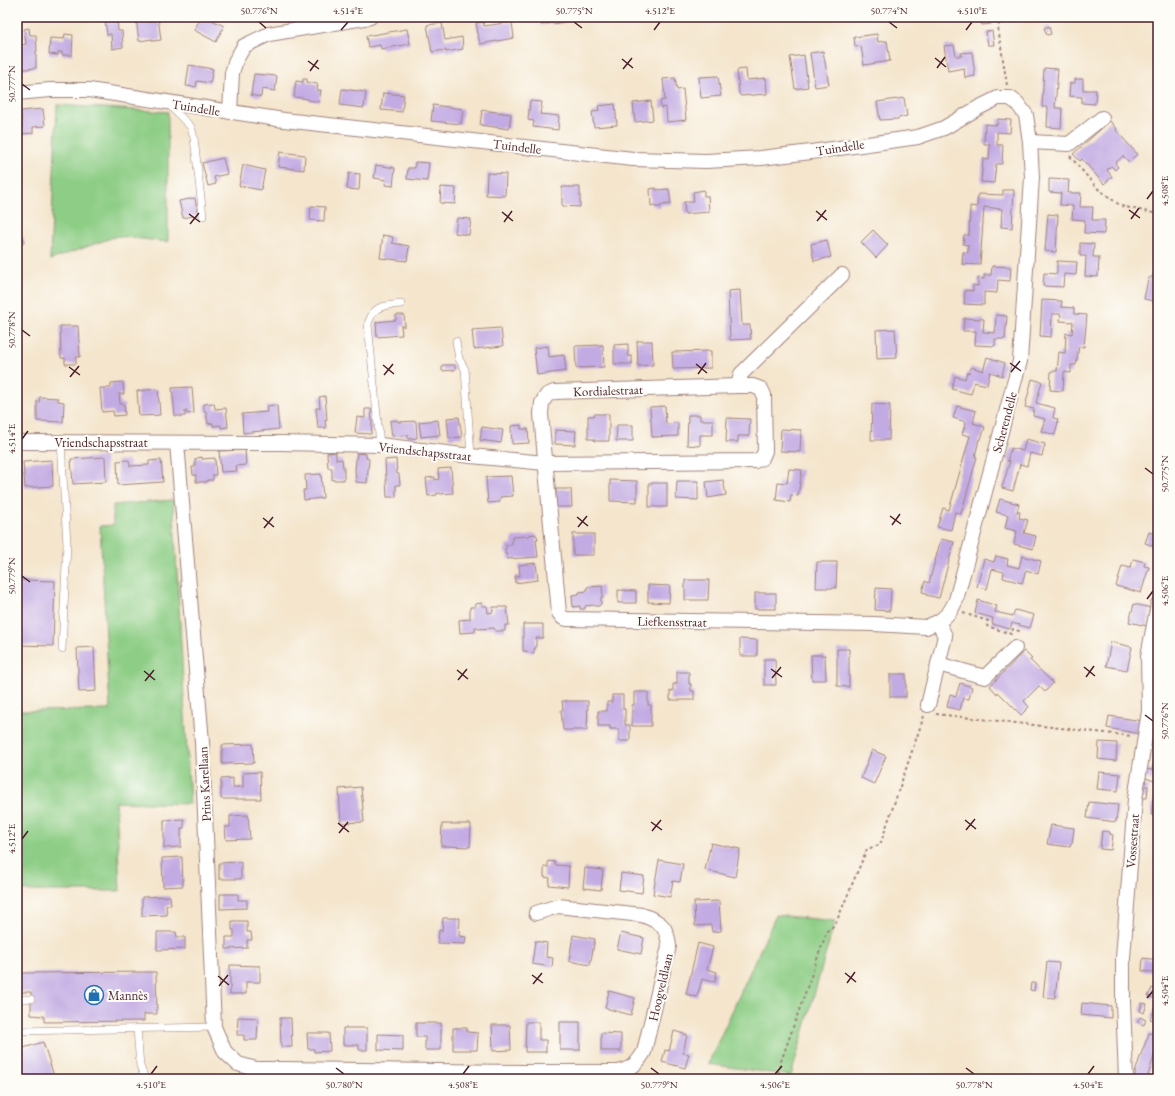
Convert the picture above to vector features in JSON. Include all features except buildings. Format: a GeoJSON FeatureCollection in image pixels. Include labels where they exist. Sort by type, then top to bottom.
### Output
{"type":"FeatureCollection","features":[{"type":"Feature","properties":{"kind":"street"},"geometry":{"type":"LineString","coordinates":[[230,112],[232,74],[236,60],[244,46],[269,34],[370,17]]}},
{"type":"Feature","properties":{"kind":"street","name":"Tuindelle"},"geometry":{"type":"LineString","coordinates":[[17,92],[89,90],[284,120],[633,159],[706,161],[761,158],[797,154],[918,137],[944,128],[998,98],[1010,98]]}},
{"type":"Feature","properties":{"kind":"street","name":"Scherendelle"},"geometry":{"type":"LineString","coordinates":[[952,609],[1020,361],[1032,177],[1030,142],[1026,115],[1017,103],[1010,98]]}},
{"type":"Feature","properties":{"kind":"street"},"geometry":{"type":"LineString","coordinates":[[1030,142],[1070,144],[1102,118]]}},
{"type":"Feature","properties":{"kind":"street"},"geometry":{"type":"LineString","coordinates":[[738,386],[741,374],[842,275]]}},
{"type":"Feature","properties":{"kind":"street","name":"Kordialestraat"},"geometry":{"type":"LineString","coordinates":[[544,463],[541,414],[542,403],[547,395],[554,392],[738,386],[753,386],[761,389]]}},
{"type":"Feature","properties":{"kind":"street","name":"Vriendschapsstraat"},"geometry":{"type":"LineString","coordinates":[[17,442],[279,443],[380,446],[544,463],[755,461],[762,458],[765,451],[764,395],[761,389]]}},
{"type":"Feature","properties":{"kind":"street","name":"Prins Karellaan"},"geometry":{"type":"LineString","coordinates":[[177,442],[202,742],[214,1028],[225,1052],[238,1064],[284,1074]]}},
{"type":"Feature","properties":{"kind":"street","name":"Liefkensstraat"},"geometry":{"type":"LineString","coordinates":[[544,463],[559,613],[563,618],[926,626],[938,622]]}},
{"type":"Feature","properties":{"kind":"street","name":"Vossestraat"},"geometry":{"type":"LineString","coordinates":[[1126,1079],[1123,958],[1135,799],[1149,711],[1148,656],[1158,604]]}},
{"type":"Feature","properties":{"kind":"street"},"geometry":{"type":"LineString","coordinates":[[928,705],[945,636],[938,622],[952,609]]}},
{"type":"Feature","properties":{"kind":"street"},"geometry":{"type":"LineString","coordinates":[[938,664],[985,677],[1015,648]]}},
{"type":"Feature","properties":{"kind":"street","name":"Hoogveldlaan"},"geometry":{"type":"LineString","coordinates":[[284,1074],[525,1075],[619,1072],[630,1069],[639,1062],[644,1052],[669,946],[668,936],[663,926],[654,919],[642,915],[558,906],[536,913]]}},
{"type":"Feature","properties":{"kind":"lane"},"geometry":{"type":"LineString","coordinates":[[171,103],[172,108],[191,127],[194,138],[203,216]]}},
{"type":"Feature","properties":{"kind":"lane"},"geometry":{"type":"LineString","coordinates":[[380,446],[368,324],[370,317],[382,306],[401,304]]}},
{"type":"Feature","properties":{"kind":"lane"},"geometry":{"type":"LineString","coordinates":[[456,341],[459,359],[465,369],[471,456]]}},
{"type":"Feature","properties":{"kind":"lane"},"geometry":{"type":"LineString","coordinates":[[61,442],[67,544],[62,648]]}},
{"type":"Feature","properties":{"kind":"lane"},"geometry":{"type":"LineString","coordinates":[[17,999],[31,999]]}},
{"type":"Feature","properties":{"kind":"lane"},"geometry":{"type":"LineString","coordinates":[[17,1031],[214,1028]]}},
{"type":"Feature","properties":{"kind":"lane"},"geometry":{"type":"LineString","coordinates":[[137,1029],[140,1066],[145,1079]]}},
{"type":"Feature","properties":{"kind":"path"},"geometry":{"type":"LineString","coordinates":[[1009,17],[999,23],[998,28],[1010,98]]}},
{"type":"Feature","properties":{"kind":"path"},"geometry":{"type":"LineString","coordinates":[[1062,143],[1072,160],[1097,188],[1121,206],[1158,214]]}},
{"type":"Feature","properties":{"kind":"path"},"geometry":{"type":"LineString","coordinates":[[952,609],[988,621],[987,626],[1011,634],[1013,628],[1022,632]]}},
{"type":"Feature","properties":{"kind":"path"},"geometry":{"type":"LineString","coordinates":[[928,705],[934,713],[938,715],[1145,738]]}},
{"type":"Feature","properties":{"kind":"path"},"geometry":{"type":"LineString","coordinates":[[780,1079],[778,1070],[827,931],[836,925],[867,848],[880,845],[928,705]]}},
{"type":"Feature","properties":{"kind":"green space"},"geometry":{"type":"Polygon","coordinates":[[[57,105],[168,112],[168,242],[117,236],[50,260],[57,105]]]}},
{"type":"Feature","properties":{"kind":"green space"},"geometry":{"type":"Polygon","coordinates":[[[173,500],[190,804],[116,802],[120,891],[17,891],[17,711],[110,710],[100,526],[113,525],[113,505],[173,500]]]}},
{"type":"Feature","properties":{"kind":"green space"},"geometry":{"type":"Polygon","coordinates":[[[776,915],[835,921],[791,1076],[708,1064],[776,915]]]}},
{"type":"Feature","properties":{"kind":"place","name":"Mannès"},"geometry":{"type":"Point","coordinates":[94,995]}}]}
